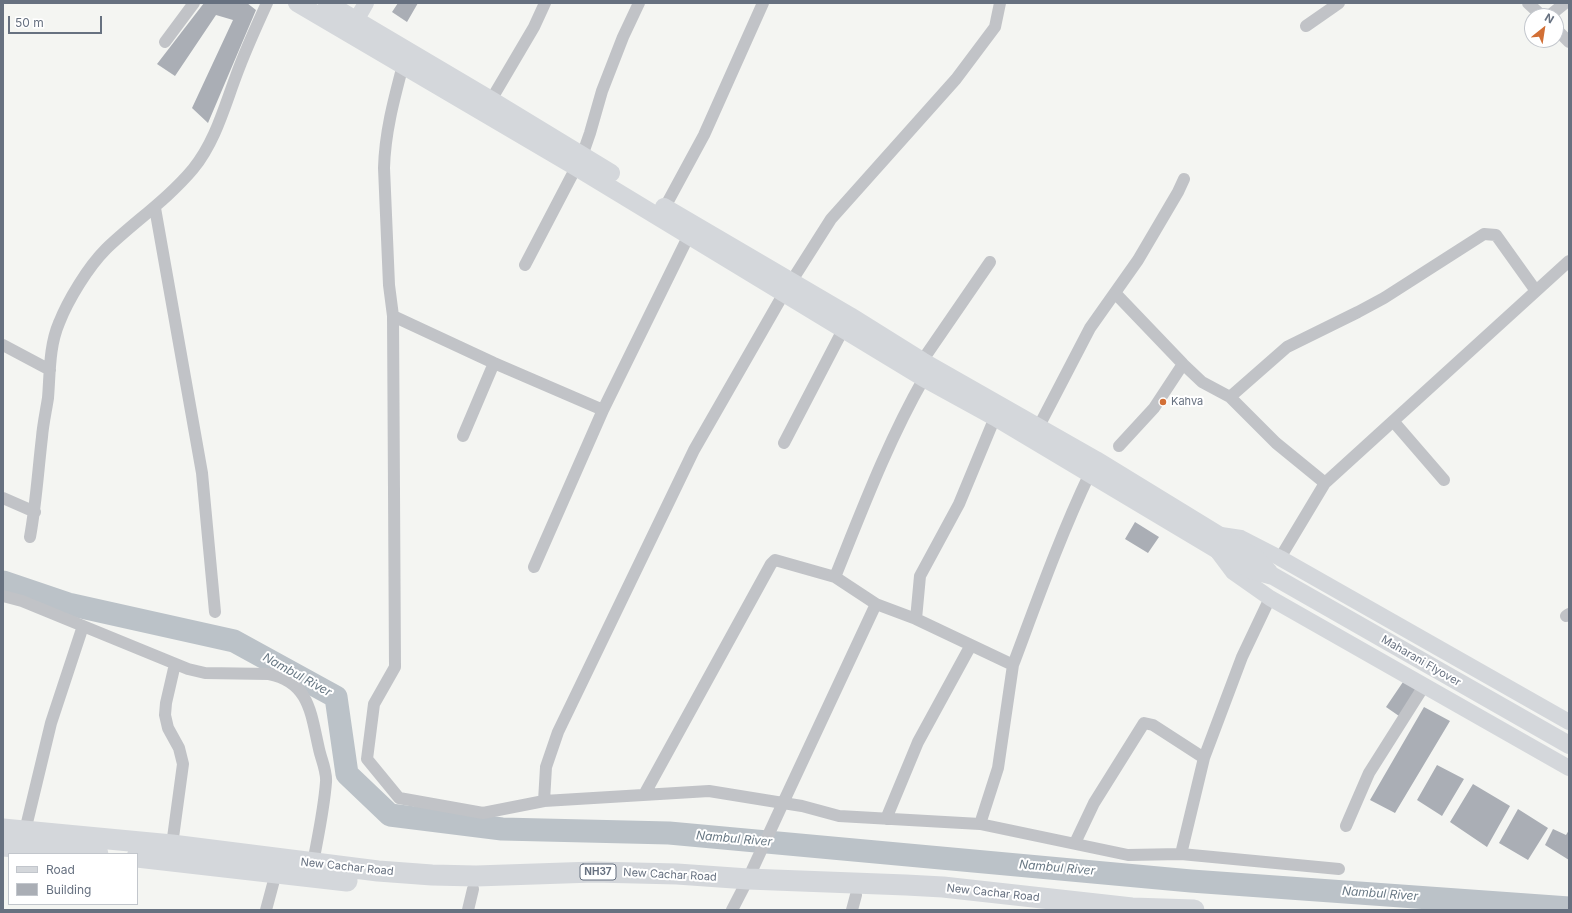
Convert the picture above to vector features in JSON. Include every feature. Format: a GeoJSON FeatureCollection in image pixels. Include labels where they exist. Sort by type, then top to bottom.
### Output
{"type":"FeatureCollection","features":[{"type":"Feature","properties":{"kind":"highway","name":"New Cachar Road"},"geometry":{"type":"LineString","coordinates":[[3,829],[25,831],[95,853]]}},
{"type":"Feature","properties":{"kind":"highway","name":"New Cachar Road"},"geometry":{"type":"LineString","coordinates":[[3,846],[57,842],[172,845],[278,867],[374,884],[473,890],[634,885],[742,890],[854,902],[938,900],[1024,910]]}},
{"type":"Feature","properties":{"kind":"highway","name":"New Cachar Road"},"geometry":{"type":"LineString","coordinates":[[138,857],[278,867],[313,863],[378,871],[432,875],[476,876],[632,872],[742,890],[862,882],[928,886],[1132,909],[1194,910]]}},
{"type":"Feature","properties":{"kind":"main road"},"geometry":{"type":"LineString","coordinates":[[297,3],[352,27],[491,100],[579,161],[923,369],[997,411],[1090,473],[1218,542]]}},
{"type":"Feature","properties":{"kind":"main road"},"geometry":{"type":"LineString","coordinates":[[326,3],[352,27],[403,65],[665,207],[692,230]]}},
{"type":"Feature","properties":{"kind":"main road"},"geometry":{"type":"LineString","coordinates":[[997,411],[1038,428],[1096,460],[1218,542]]}},
{"type":"Feature","properties":{"kind":"main road","name":"Maharani Flyover"},"geometry":{"type":"LineString","coordinates":[[1218,542],[1238,554],[1256,558],[1273,576],[1569,745]]}},
{"type":"Feature","properties":{"kind":"street"},"geometry":{"type":"LineString","coordinates":[[165,42],[194,3]]}},
{"type":"Feature","properties":{"kind":"street"},"geometry":{"type":"LineString","coordinates":[[30,537],[35,512],[53,342],[58,324],[69,302],[91,267],[105,250],[155,208],[193,169],[213,138],[244,56],[267,3]]}},
{"type":"Feature","properties":{"kind":"street"},"geometry":{"type":"LineString","coordinates":[[352,27],[366,3]]}},
{"type":"Feature","properties":{"kind":"street"},"geometry":{"type":"LineString","coordinates":[[491,100],[534,27],[545,3]]}},
{"type":"Feature","properties":{"kind":"street"},"geometry":{"type":"LineString","coordinates":[[525,265],[579,161],[590,133],[607,76],[623,36],[639,3]]}},
{"type":"Feature","properties":{"kind":"street"},"geometry":{"type":"LineString","coordinates":[[665,207],[704,135],[763,3]]}},
{"type":"Feature","properties":{"kind":"street"},"geometry":{"type":"LineString","coordinates":[[544,800],[546,767],[558,732],[694,450],[788,288],[832,219],[956,79],[995,27],[1000,3]]}},
{"type":"Feature","properties":{"kind":"street"},"geometry":{"type":"LineString","coordinates":[[1306,26],[1339,3]]}},
{"type":"Feature","properties":{"kind":"street"},"geometry":{"type":"LineString","coordinates":[[403,65],[389,117],[385,148],[384,181],[388,278],[393,316],[395,667],[374,704],[367,759],[399,798],[483,813],[544,800],[709,791],[802,806],[838,816],[980,824],[1128,855],[1181,854],[1339,869]]}},
{"type":"Feature","properties":{"kind":"street"},"geometry":{"type":"LineString","coordinates":[[1038,428],[1090,328],[1138,260],[1178,192],[1184,179]]}},
{"type":"Feature","properties":{"kind":"street"},"geometry":{"type":"LineString","coordinates":[[155,208],[202,473],[215,612]]}},
{"type":"Feature","properties":{"kind":"street"},"geometry":{"type":"LineString","coordinates":[[534,567],[603,410],[692,230]]}},
{"type":"Feature","properties":{"kind":"street"},"geometry":{"type":"LineString","coordinates":[[1230,397],[1286,347],[1384,298],[1484,234],[1496,235],[1536,291]]}},
{"type":"Feature","properties":{"kind":"street"},"geometry":{"type":"LineString","coordinates":[[1280,558],[1325,483],[1569,261]]}},
{"type":"Feature","properties":{"kind":"street"},"geometry":{"type":"LineString","coordinates":[[834,577],[873,481],[914,395],[923,369],[990,262]]}},
{"type":"Feature","properties":{"kind":"street"},"geometry":{"type":"LineString","coordinates":[[1115,293],[1202,382],[1230,397],[1276,443],[1325,483]]}},
{"type":"Feature","properties":{"kind":"street"},"geometry":{"type":"LineString","coordinates":[[393,316],[494,363],[603,410]]}},
{"type":"Feature","properties":{"kind":"street"},"geometry":{"type":"LineString","coordinates":[[784,443],[846,322]]}},
{"type":"Feature","properties":{"kind":"street"},"geometry":{"type":"LineString","coordinates":[[3,345],[50,370]]}},
{"type":"Feature","properties":{"kind":"street"},"geometry":{"type":"LineString","coordinates":[[463,436],[494,363]]}},
{"type":"Feature","properties":{"kind":"street"},"geometry":{"type":"LineString","coordinates":[[1120,446],[1154,408],[1183,364]]}},
{"type":"Feature","properties":{"kind":"street"},"geometry":{"type":"LineString","coordinates":[[916,619],[920,576],[959,504],[997,411]]}},
{"type":"Feature","properties":{"kind":"street"},"geometry":{"type":"LineString","coordinates":[[1393,421],[1444,480]]}},
{"type":"Feature","properties":{"kind":"street"},"geometry":{"type":"LineString","coordinates":[[980,824],[998,768],[1013,666],[1044,580],[1090,473]]}},
{"type":"Feature","properties":{"kind":"street"},"geometry":{"type":"LineString","coordinates":[[3,498],[35,512]]}},
{"type":"Feature","properties":{"kind":"street"},"geometry":{"type":"LineString","coordinates":[[1569,722],[1280,558],[1241,538],[1218,542],[1233,572],[1270,598],[1569,768]]}},
{"type":"Feature","properties":{"kind":"street"},"geometry":{"type":"LineString","coordinates":[[644,795],[771,564],[775,560],[834,577],[876,604],[916,619],[1013,666]]}},
{"type":"Feature","properties":{"kind":"street"},"geometry":{"type":"LineString","coordinates":[[3,596],[22,601],[175,664],[205,673],[269,674],[278,676],[292,683],[305,697],[309,706],[326,780],[313,863]]}},
{"type":"Feature","properties":{"kind":"street"},"geometry":{"type":"LineString","coordinates":[[1181,854],[1204,758],[1242,657],[1270,598]]}},
{"type":"Feature","properties":{"kind":"street"},"geometry":{"type":"LineString","coordinates":[[742,890],[876,604]]}},
{"type":"Feature","properties":{"kind":"street"},"geometry":{"type":"LineString","coordinates":[[25,831],[50,723],[83,626]]}},
{"type":"Feature","properties":{"kind":"street"},"geometry":{"type":"LineString","coordinates":[[886,819],[918,742],[971,645]]}},
{"type":"Feature","properties":{"kind":"street"},"geometry":{"type":"LineString","coordinates":[[172,845],[182,764],[179,748],[168,728],[165,715],[166,703],[175,664]]}},
{"type":"Feature","properties":{"kind":"street"},"geometry":{"type":"LineString","coordinates":[[1346,826],[1370,773],[1424,686]]}},
{"type":"Feature","properties":{"kind":"street"},"geometry":{"type":"LineString","coordinates":[[1075,843],[1094,803],[1144,723],[1153,724],[1204,758]]}},
{"type":"Feature","properties":{"kind":"street"},"geometry":{"type":"LineString","coordinates":[[266,910],[278,867]]}},
{"type":"Feature","properties":{"kind":"street"},"geometry":{"type":"LineString","coordinates":[[468,910],[473,890]]}},
{"type":"Feature","properties":{"kind":"building"},"geometry":{"type":"Polygon","coordinates":[[[204,3],[247,3],[256,10],[208,123],[192,108],[233,20],[216,15],[175,76],[157,64],[204,3]]]}},
{"type":"Feature","properties":{"kind":"building"},"geometry":{"type":"Polygon","coordinates":[[[398,3],[418,3],[407,22],[392,12],[398,3]]]}},
{"type":"Feature","properties":{"kind":"building"},"geometry":{"type":"Polygon","coordinates":[[[1135,522],[1159,537],[1148,553],[1125,539],[1135,522]]]}},
{"type":"Feature","properties":{"kind":"building"},"geometry":{"type":"Polygon","coordinates":[[[1405,679],[1418,688],[1399,716],[1386,707],[1405,679]]]}},
{"type":"Feature","properties":{"kind":"building"},"geometry":{"type":"Polygon","coordinates":[[[1424,707],[1450,721],[1395,813],[1370,800],[1424,707]]]}},
{"type":"Feature","properties":{"kind":"building"},"geometry":{"type":"Polygon","coordinates":[[[1437,765],[1464,779],[1442,816],[1417,800],[1437,765]]]}},
{"type":"Feature","properties":{"kind":"building"},"geometry":{"type":"Polygon","coordinates":[[[1473,784],[1510,806],[1487,847],[1450,822],[1473,784]]]}},
{"type":"Feature","properties":{"kind":"building"},"geometry":{"type":"Polygon","coordinates":[[[1518,809],[1548,828],[1528,860],[1499,843],[1518,809]]]}},
{"type":"Feature","properties":{"kind":"building"},"geometry":{"type":"Polygon","coordinates":[[[1553,829],[1566,835],[1569,830],[1569,860],[1545,845],[1553,829]]]}},
{"type":"Feature","properties":{"kind":"waterway","name":"Nambul River"},"geometry":{"type":"LineString","coordinates":[[3,582],[68,604],[234,641],[336,697],[347,774],[390,815],[502,829],[669,833],[1191,881],[1569,908]]}},
{"type":"Feature","properties":{"kind":"place","name":"Kahva"},"geometry":{"type":"Point","coordinates":[1163,402]}}]}
